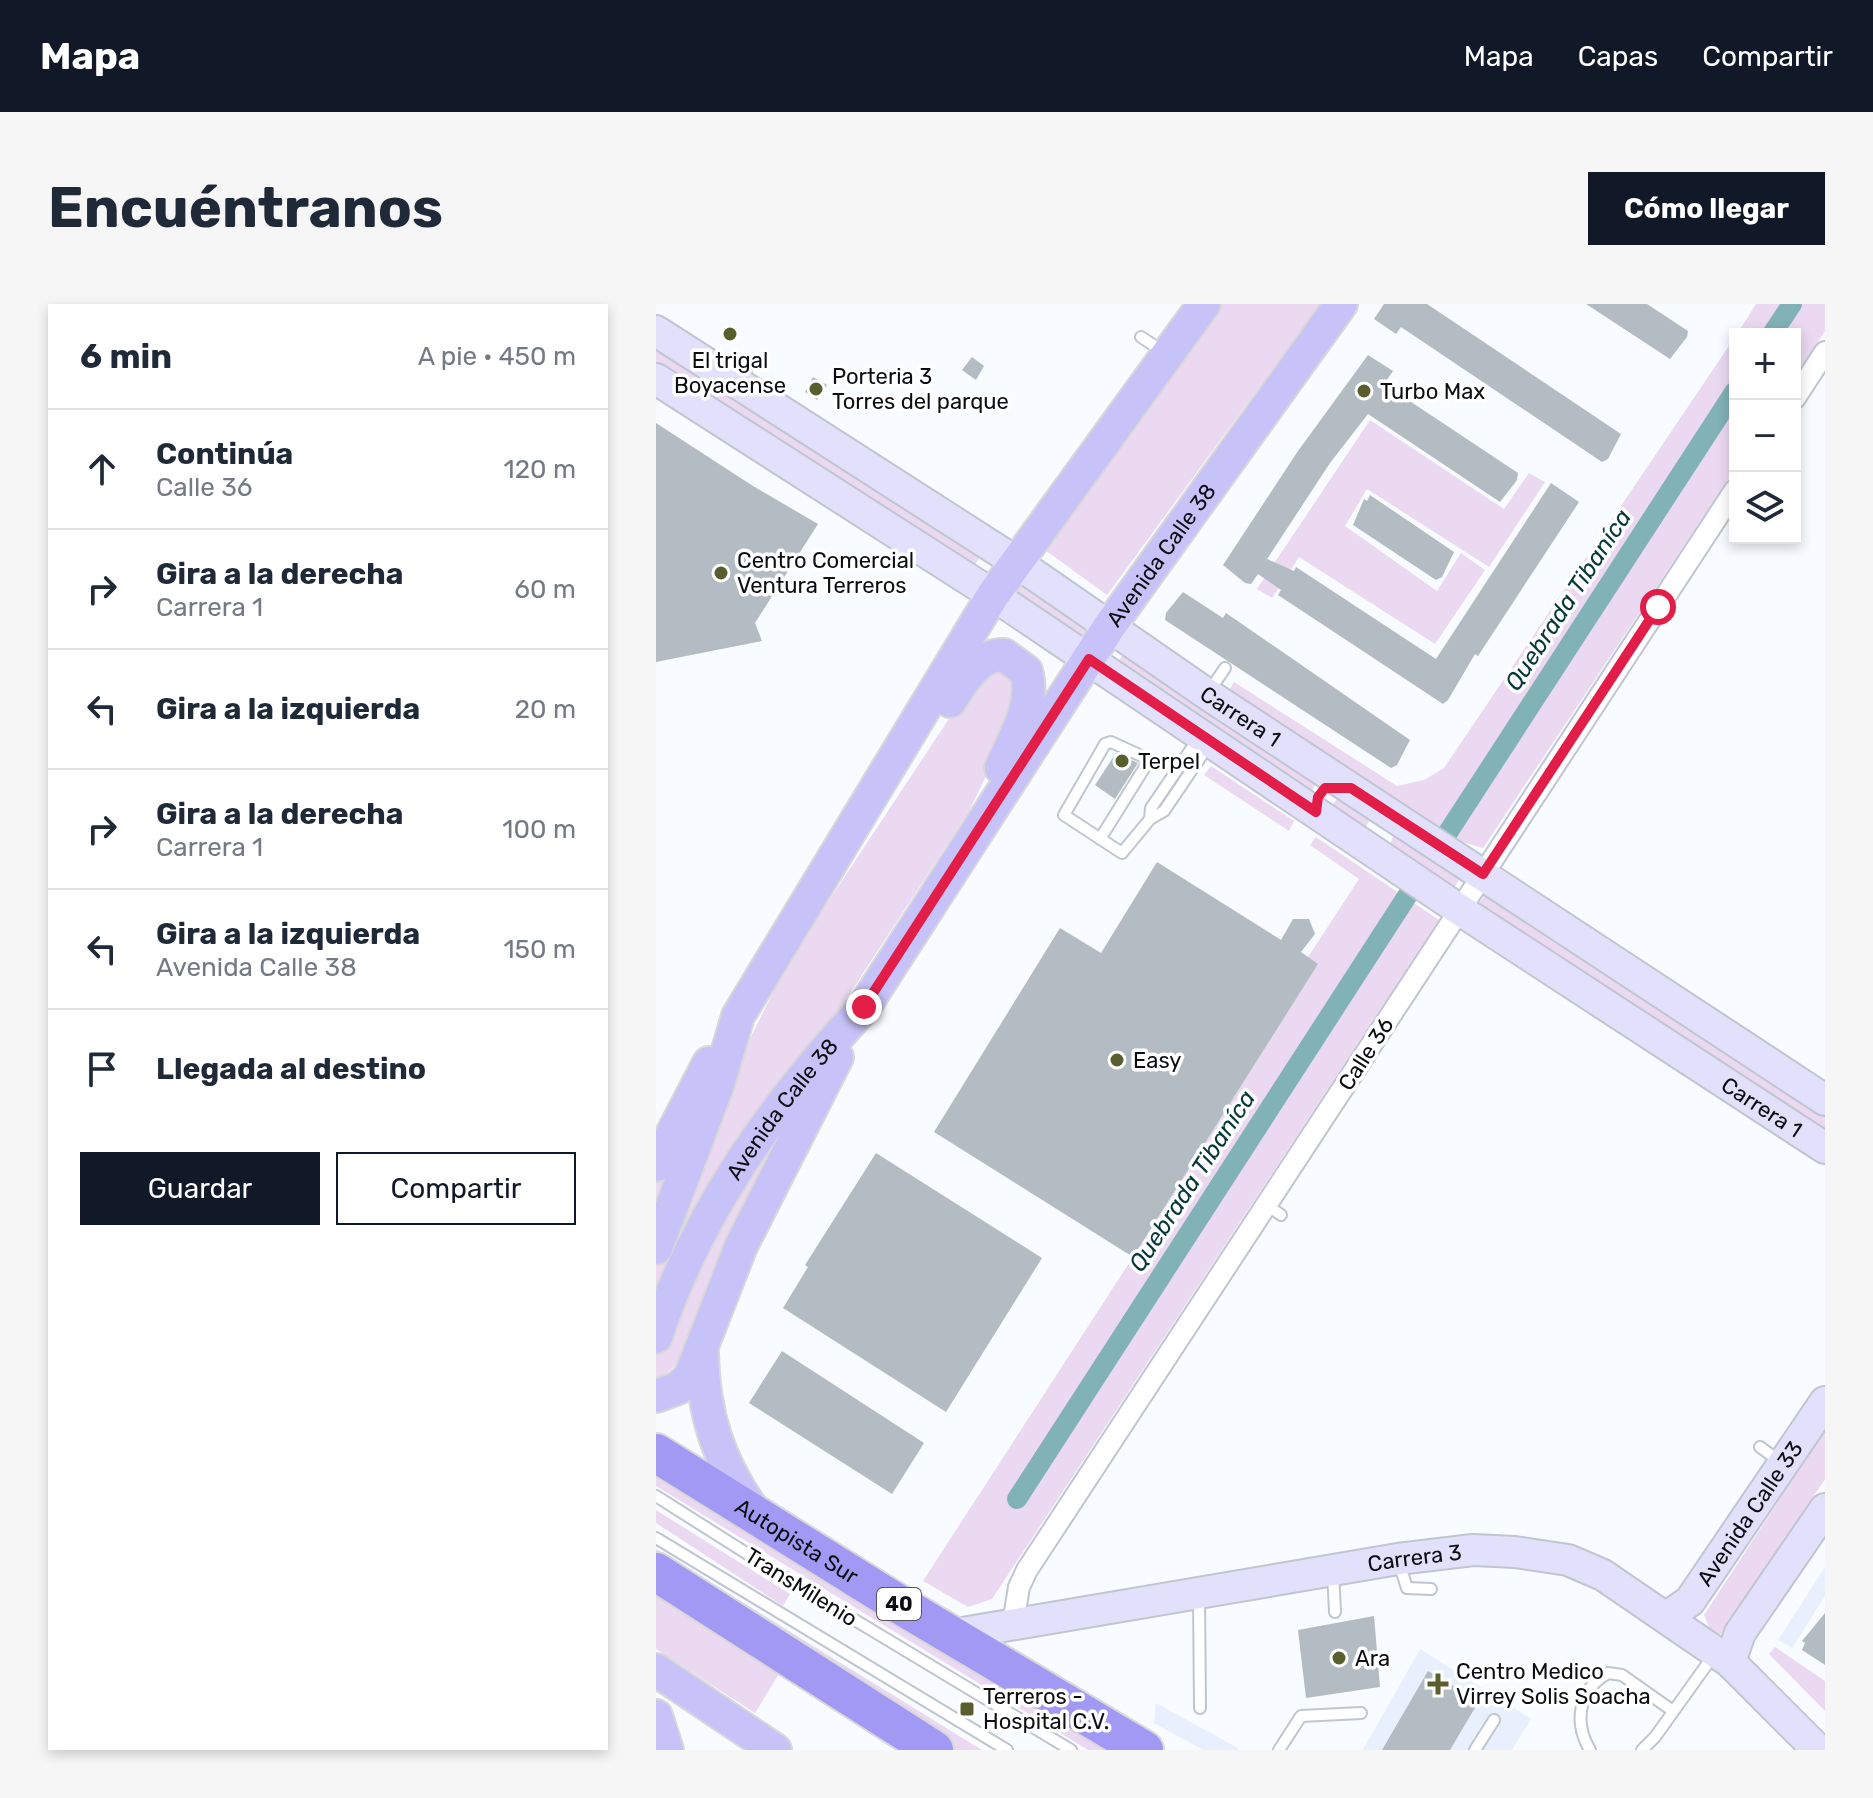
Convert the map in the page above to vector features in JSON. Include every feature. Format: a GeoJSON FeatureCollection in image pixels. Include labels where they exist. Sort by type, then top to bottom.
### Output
{"type":"FeatureCollection","features":[{"type":"Feature","properties":{"kind":"highway","name":"Autopista Sur"},"geometry":{"type":"LineString","coordinates":[[656,1453],[1144,1750]]}},
{"type":"Feature","properties":{"kind":"highway"},"geometry":{"type":"LineString","coordinates":[[656,1572],[934,1750]]}},
{"type":"Feature","properties":{"kind":"main road","name":"Avenida Calle 38"},"geometry":{"type":"LineString","coordinates":[[656,1248],[718,1084],[738,1016],[993,595],[1204,304]]}},
{"type":"Feature","properties":{"kind":"main road","name":"Avenida Calle 38"},"geometry":{"type":"LineString","coordinates":[[656,1337],[697,1236],[725,1187],[781,1105],[864,1007],[1109,627],[1341,304]]}},
{"type":"Feature","properties":{"kind":"main road"},"geometry":{"type":"LineString","coordinates":[[841,843],[920,749],[973,668],[987,658],[1004,655],[1026,671],[1029,692],[1024,714],[967,847]]}},
{"type":"Feature","properties":{"kind":"main road"},"geometry":{"type":"LineString","coordinates":[[656,1396],[678,1388],[690,1377],[741,1246],[864,1007]]}},
{"type":"Feature","properties":{"kind":"main road"},"geometry":{"type":"LineString","coordinates":[[656,1165],[696,1085],[738,1016]]}},
{"type":"Feature","properties":{"kind":"main road"},"geometry":{"type":"LineString","coordinates":[[702,1352],[704,1397],[719,1453],[734,1484],[755,1513]]}},
{"type":"Feature","properties":{"kind":"main road"},"geometry":{"type":"LineString","coordinates":[[656,1670],[775,1750]]}},
{"type":"Feature","properties":{"kind":"main road"},"geometry":{"type":"LineString","coordinates":[[656,1716],[667,1750]]}},
{"type":"Feature","properties":{"kind":"street","name":"Carrera 1"},"geometry":{"type":"LineString","coordinates":[[656,331],[744,375],[779,404],[1207,694],[1483,874],[1764,1051],[1825,1100]]}},
{"type":"Feature","properties":{"kind":"street"},"geometry":{"type":"LineString","coordinates":[[1801,389],[1825,352]]}},
{"type":"Feature","properties":{"kind":"street","name":"Carrera 1"},"geometry":{"type":"LineString","coordinates":[[668,390],[993,595],[1460,910],[1825,1148]]}},
{"type":"Feature","properties":{"kind":"street","name":"Calle 36"},"geometry":{"type":"LineString","coordinates":[[1013,1624],[1019,1587],[1027,1570],[1274,1210],[1483,874],[1641,646],[1729,500]]}},
{"type":"Feature","properties":{"kind":"street"},"geometry":{"type":"LineString","coordinates":[[1316,812],[1318,797],[1325,788],[1363,795],[1384,822],[1380,834],[1369,841],[1354,838]]}},
{"type":"Feature","properties":{"kind":"street","name":"Avenida Calle 33"},"geometry":{"type":"LineString","coordinates":[[1667,1617],[1690,1601],[1772,1456],[1825,1402]]}},
{"type":"Feature","properties":{"kind":"street"},"geometry":{"type":"LineString","coordinates":[[1723,1657],[1825,1509]]}},
{"type":"Feature","properties":{"kind":"street","name":"Carrera 3"},"geometry":{"type":"LineString","coordinates":[[951,1635],[1398,1559],[1473,1550],[1568,1560],[1603,1575],[1723,1657],[1818,1750]]}},
{"type":"Feature","properties":{"kind":"lane"},"geometry":{"type":"LineString","coordinates":[[1141,337],[1169,355]]}},
{"type":"Feature","properties":{"kind":"lane"},"geometry":{"type":"LineString","coordinates":[[1207,694],[1225,668]]}},
{"type":"Feature","properties":{"kind":"lane"},"geometry":{"type":"LineString","coordinates":[[1100,839],[1148,762],[1146,758],[1111,742],[1105,744],[1064,815],[1100,839],[1122,853],[1150,819],[1151,808],[1206,738]]}},
{"type":"Feature","properties":{"kind":"lane","name":"TransMilenio"},"geometry":{"type":"LineString","coordinates":[[656,1496],[795,1584],[1071,1750]]}},
{"type":"Feature","properties":{"kind":"lane","name":"TransMilenio"},"geometry":{"type":"LineString","coordinates":[[656,1538],[1007,1750]]}},
{"type":"Feature","properties":{"kind":"lane"},"geometry":{"type":"LineString","coordinates":[[1398,1559],[1405,1586],[1431,1589]]}},
{"type":"Feature","properties":{"kind":"lane"},"geometry":{"type":"LineString","coordinates":[[1332,1570],[1335,1612]]}},
{"type":"Feature","properties":{"kind":"lane"},"geometry":{"type":"LineString","coordinates":[[1198,1593],[1200,1708]]}},
{"type":"Feature","properties":{"kind":"lane"},"geometry":{"type":"LineString","coordinates":[[1642,1750],[1723,1657]]}},
{"type":"Feature","properties":{"kind":"lane"},"geometry":{"type":"LineString","coordinates":[[1590,1750],[1581,1731],[1579,1713],[1596,1679],[1608,1673],[1622,1675],[1673,1711]]}},
{"type":"Feature","properties":{"kind":"lane"},"geometry":{"type":"LineString","coordinates":[[1279,1750],[1301,1716],[1361,1713]]}},
{"type":"Feature","properties":{"kind":"lane"},"geometry":{"type":"LineString","coordinates":[[1475,1750],[1494,1720]]}},
{"type":"Feature","properties":{"kind":"shaded area"},"geometry":{"type":"Polygon","coordinates":[[[1219,304],[1320,304],[1107,595],[1045,550],[1219,304]]]}},
{"type":"Feature","properties":{"kind":"shaded area"},"geometry":{"type":"Polygon","coordinates":[[[1756,304],[1825,304],[1825,331],[1801,368],[1801,328],[1741,328],[1756,304]]]}},
{"type":"Feature","properties":{"kind":"shaded area"},"geometry":{"type":"Polygon","coordinates":[[[656,344],[982,554],[972,569],[656,365],[656,344]]]}},
{"type":"Feature","properties":{"kind":"shaded area"},"geometry":{"type":"Polygon","coordinates":[[[1729,346],[1729,478],[1483,848],[1445,837],[1228,693],[1234,682],[1397,786],[1424,780],[1444,768],[1729,346]]]}},
{"type":"Feature","properties":{"kind":"shaded area"},"geometry":{"type":"Polygon","coordinates":[[[1370,420],[1504,509],[1529,473],[1545,482],[1489,567],[1367,489],[1345,526],[1437,591],[1461,553],[1485,570],[1435,644],[1299,557],[1272,598],[1257,589],[1370,420]]]}},
{"type":"Feature","properties":{"kind":"shaded area"},"geometry":{"type":"Polygon","coordinates":[[[1025,580],[1091,626],[1081,640],[1015,595],[1025,580]]]}},
{"type":"Feature","properties":{"kind":"shaded area"},"geometry":{"type":"Polygon","coordinates":[[[1124,653],[1319,780],[1310,793],[1116,665],[1124,653]]]}},
{"type":"Feature","properties":{"kind":"shaded area"},"geometry":{"type":"Polygon","coordinates":[[[993,668],[1019,678],[1015,716],[969,811],[835,1016],[689,1354],[656,1382],[656,1183],[701,1097],[732,1075],[787,964],[964,696],[993,668]]]}},
{"type":"Feature","properties":{"kind":"shaded area"},"geometry":{"type":"Polygon","coordinates":[[[1211,766],[1294,821],[1289,831],[1204,775],[1211,766]]]}},
{"type":"Feature","properties":{"kind":"shaded area"},"geometry":{"type":"Polygon","coordinates":[[[1338,798],[1370,817],[1365,831],[1331,806],[1338,798]]]}},
{"type":"Feature","properties":{"kind":"shaded area"},"geometry":{"type":"Polygon","coordinates":[[[1395,830],[1461,876],[1453,890],[1390,845],[1395,830]]]}},
{"type":"Feature","properties":{"kind":"shaded area"},"geometry":{"type":"Polygon","coordinates":[[[1316,837],[1439,920],[992,1599],[968,1607],[923,1581],[1133,1257],[1317,964],[1308,957],[1359,879],[1310,845],[1316,837]]]}},
{"type":"Feature","properties":{"kind":"shaded area"},"geometry":{"type":"Polygon","coordinates":[[[1487,891],[1825,1115],[1825,1136],[1476,908],[1487,891]]]}},
{"type":"Feature","properties":{"kind":"shaded area"},"geometry":{"type":"Polygon","coordinates":[[[1825,1430],[1825,1479],[1722,1634],[1712,1634],[1704,1615],[1825,1430]]]}},
{"type":"Feature","properties":{"kind":"shaded area"},"geometry":{"type":"Polygon","coordinates":[[[656,1468],[1122,1750],[1088,1750],[656,1486],[656,1468]]]}},
{"type":"Feature","properties":{"kind":"shaded area"},"geometry":{"type":"Polygon","coordinates":[[[656,1510],[790,1594],[783,1606],[656,1523],[656,1510]]]}},
{"type":"Feature","properties":{"kind":"shaded area"},"geometry":{"type":"Polygon","coordinates":[[[656,1549],[982,1750],[953,1750],[656,1558],[656,1549]]]}},
{"type":"Feature","properties":{"kind":"shaded area"},"geometry":{"type":"Polygon","coordinates":[[[1825,1567],[1825,1596],[1792,1648],[1778,1640],[1825,1567]]]}},
{"type":"Feature","properties":{"kind":"shaded area"},"geometry":{"type":"Polygon","coordinates":[[[656,1587],[780,1672],[755,1713],[656,1649],[656,1587]]]}},
{"type":"Feature","properties":{"kind":"shaded area"},"geometry":{"type":"Polygon","coordinates":[[[1775,1647],[1825,1681],[1825,1711],[1769,1654],[1775,1647]]]}},
{"type":"Feature","properties":{"kind":"shaded area","name":"Centro Medico Virrey Solis Soacha"},"geometry":{"type":"Polygon","coordinates":[[[1420,1649],[1531,1719],[1512,1750],[1363,1750],[1420,1649]]]}},
{"type":"Feature","properties":{"kind":"shaded area"},"geometry":{"type":"Polygon","coordinates":[[[1156,1703],[1237,1750],[1203,1750],[1154,1723],[1156,1703]]]}},
{"type":"Feature","properties":{"kind":"building"},"geometry":{"type":"Polygon","coordinates":[[[1384,304],[1427,304],[1621,434],[1608,459],[1602,462],[1401,327],[1396,334],[1374,319],[1384,304]]]}},
{"type":"Feature","properties":{"kind":"building"},"geometry":{"type":"Polygon","coordinates":[[[1586,304],[1647,304],[1688,331],[1687,337],[1670,359],[1586,304]]]}},
{"type":"Feature","properties":{"kind":"building"},"geometry":{"type":"Polygon","coordinates":[[[1368,355],[1393,371],[1384,384],[1518,473],[1517,480],[1500,502],[1368,414],[1330,463],[1267,559],[1294,571],[1296,567],[1436,659],[1551,483],[1579,502],[1443,704],[1278,595],[1281,590],[1258,574],[1251,584],[1245,583],[1223,565],[1298,451],[1368,355]]]}},
{"type":"Feature","properties":{"kind":"building"},"geometry":{"type":"Polygon","coordinates":[[[972,357],[984,366],[976,380],[962,370],[972,357]]]}},
{"type":"Feature","properties":{"kind":"building","name":"Porteria 3 Torres del parque"},"geometry":{"type":"Polygon","coordinates":[[[813,377],[827,385],[817,400],[805,392],[813,377]]]}},
{"type":"Feature","properties":{"kind":"building","name":"Centro Comercial Ventura Terreros"},"geometry":{"type":"Polygon","coordinates":[[[656,423],[818,524],[755,623],[762,641],[656,662],[656,423]]]}},
{"type":"Feature","properties":{"kind":"building"},"geometry":{"type":"Polygon","coordinates":[[[1370,495],[1454,552],[1442,577],[1436,580],[1353,525],[1364,499],[1367,501],[1370,495]]]}},
{"type":"Feature","properties":{"kind":"building"},"geometry":{"type":"Polygon","coordinates":[[[1183,592],[1223,618],[1226,613],[1410,740],[1397,765],[1391,768],[1165,620],[1166,613],[1183,592]]]}},
{"type":"Feature","properties":{"kind":"building"},"geometry":{"type":"Polygon","coordinates":[[[1116,753],[1138,763],[1115,799],[1095,785],[1116,753]]]}},
{"type":"Feature","properties":{"kind":"building","name":"Easy"},"geometry":{"type":"Polygon","coordinates":[[[1157,862],[1281,940],[1293,919],[1309,919],[1315,934],[1301,952],[1318,964],[1133,1257],[934,1132],[1060,928],[1101,953],[1157,862]]]}},
{"type":"Feature","properties":{"kind":"building"},"geometry":{"type":"Polygon","coordinates":[[[876,1153],[1042,1258],[946,1412],[783,1308],[808,1267],[805,1265],[876,1153]]]}},
{"type":"Feature","properties":{"kind":"building"},"geometry":{"type":"Polygon","coordinates":[[[782,1351],[924,1443],[892,1494],[749,1403],[782,1351]]]}},
{"type":"Feature","properties":{"kind":"building"},"geometry":{"type":"Polygon","coordinates":[[[1825,1613],[1825,1665],[1802,1650],[1805,1643],[1802,1641],[1825,1613]]]}},
{"type":"Feature","properties":{"kind":"building","name":"Ara"},"geometry":{"type":"Polygon","coordinates":[[[1374,1616],[1380,1687],[1306,1698],[1298,1630],[1374,1616]]]}},
{"type":"Feature","properties":{"kind":"building"},"geometry":{"type":"Polygon","coordinates":[[[1428,1671],[1479,1701],[1450,1750],[1382,1750],[1428,1671]]]}},
{"type":"Feature","properties":{"kind":"waterway","name":"Quebrada Tibaníca"},"geometry":{"type":"LineString","coordinates":[[1776,328],[1792,304]]}},
{"type":"Feature","properties":{"kind":"waterway","name":"Quebrada Tibaníca"},"geometry":{"type":"LineString","coordinates":[[1445,837],[1729,400]]}},
{"type":"Feature","properties":{"kind":"waterway","name":"Quebrada Tibaníca"},"geometry":{"type":"LineString","coordinates":[[1017,1499],[1411,890]]}},
{"type":"Feature","properties":{"kind":"place","name":"El trigal Boyacense"},"geometry":{"type":"Point","coordinates":[730,334]}},
{"type":"Feature","properties":{"kind":"place","name":"Porteria 3 Torres del parque"},"geometry":{"type":"Point","coordinates":[816,389]}},
{"type":"Feature","properties":{"kind":"place","name":"Turbo Max"},"geometry":{"type":"Point","coordinates":[1364,391]}},
{"type":"Feature","properties":{"kind":"place","name":"Centro Comercial Ventura Terreros"},"geometry":{"type":"Point","coordinates":[721,573]}},
{"type":"Feature","properties":{"kind":"place","name":"Terpel"},"geometry":{"type":"Point","coordinates":[1122,761]}},
{"type":"Feature","properties":{"kind":"place","name":"Easy"},"geometry":{"type":"Point","coordinates":[1117,1060]}},
{"type":"Feature","properties":{"kind":"place","name":"Ara"},"geometry":{"type":"Point","coordinates":[1339,1658]}},
{"type":"Feature","properties":{"kind":"place","name":"Centro Medico Virrey Solis Soacha"},"geometry":{"type":"Point","coordinates":[1438,1684]}},
{"type":"Feature","properties":{"kind":"place","name":"Terreros - Hospital C.V."},"geometry":{"type":"Point","coordinates":[967,1709]}},
{"type":"Feature","properties":{"kind":"route"},"geometry":{"type":"LineString","coordinates":[[864,1007],[1089,659],[1316,812],[1318,797],[1325,788],[1351,788],[1483,874],[1658,607]]}}]}
